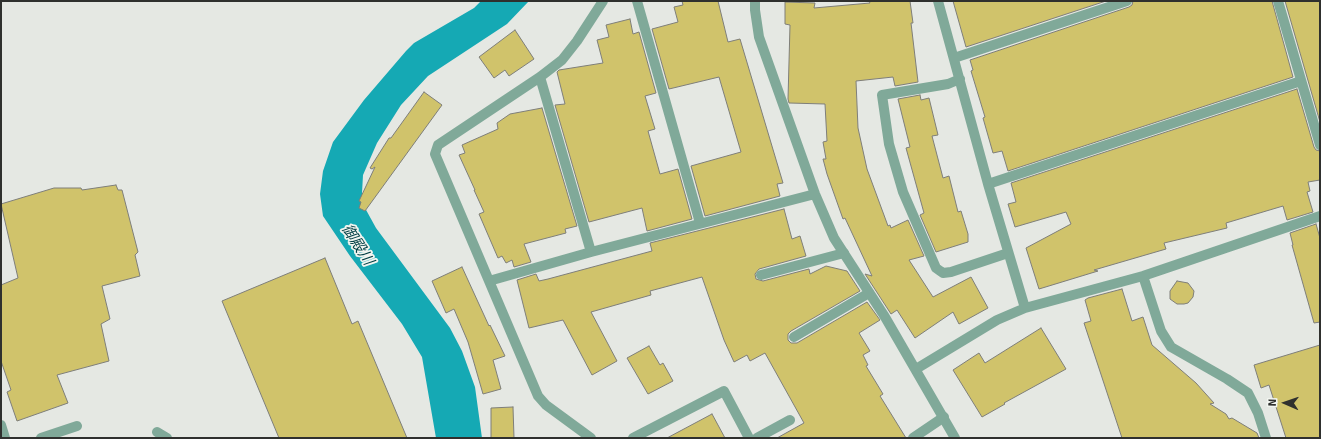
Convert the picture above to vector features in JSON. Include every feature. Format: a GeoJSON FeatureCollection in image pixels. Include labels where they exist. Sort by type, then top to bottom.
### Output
{"type":"FeatureCollection","features":[{"type":"Feature","properties":{"kind":"street"},"geometry":{"type":"LineString","coordinates":[[591,438],[546,405],[538,396],[435,154],[438,145],[540,77],[562,60],[577,41],[603,1]]}},
{"type":"Feature","properties":{"kind":"street"},"geometry":{"type":"LineString","coordinates":[[637,1],[700,224]]}},
{"type":"Feature","properties":{"kind":"street"},"geometry":{"type":"LineString","coordinates":[[755,1],[759,37],[815,194],[834,238],[916,369],[955,438]]}},
{"type":"Feature","properties":{"kind":"street"},"geometry":{"type":"LineString","coordinates":[[938,1],[988,184],[1025,308]]}},
{"type":"Feature","properties":{"kind":"street"},"geometry":{"type":"LineString","coordinates":[[954,58],[1127,1]]}},
{"type":"Feature","properties":{"kind":"street"},"geometry":{"type":"LineString","coordinates":[[1278,1],[1320,145]]}},
{"type":"Feature","properties":{"kind":"street"},"geometry":{"type":"LineString","coordinates":[[540,77],[591,252]]}},
{"type":"Feature","properties":{"kind":"street"},"geometry":{"type":"LineString","coordinates":[[960,79],[948,84],[882,95],[889,144],[903,192],[936,268],[943,273],[951,272],[1008,253]]}},
{"type":"Feature","properties":{"kind":"street"},"geometry":{"type":"LineString","coordinates":[[988,184],[1301,82]]}},
{"type":"Feature","properties":{"kind":"street"},"geometry":{"type":"LineString","coordinates":[[489,281],[591,252],[815,194]]}},
{"type":"Feature","properties":{"kind":"street"},"geometry":{"type":"LineString","coordinates":[[916,369],[997,320],[1025,308],[1143,276],[1320,216]]}},
{"type":"Feature","properties":{"kind":"street"},"geometry":{"type":"LineString","coordinates":[[761,275],[844,254]]}},
{"type":"Feature","properties":{"kind":"street"},"geometry":{"type":"LineString","coordinates":[[1143,276],[1161,331],[1171,347],[1227,379],[1248,393],[1258,413],[1266,438]]}},
{"type":"Feature","properties":{"kind":"street"},"geometry":{"type":"LineString","coordinates":[[794,337],[869,293]]}},
{"type":"Feature","properties":{"kind":"street"},"geometry":{"type":"LineString","coordinates":[[633,438],[724,391],[749,438]]}},
{"type":"Feature","properties":{"kind":"street"},"geometry":{"type":"LineString","coordinates":[[913,438],[944,418]]}},
{"type":"Feature","properties":{"kind":"street"},"geometry":{"type":"LineString","coordinates":[[757,438],[790,420]]}},
{"type":"Feature","properties":{"kind":"street"},"geometry":{"type":"LineString","coordinates":[[1,425],[5,438]]}},
{"type":"Feature","properties":{"kind":"street"},"geometry":{"type":"LineString","coordinates":[[41,438],[77,426]]}},
{"type":"Feature","properties":{"kind":"street"},"geometry":{"type":"LineString","coordinates":[[157,432],[167,438]]}},
{"type":"Feature","properties":{"kind":"water","name":"御殿川"},"geometry":{"type":"Polygon","coordinates":[[[481,1],[529,1],[507,24],[428,76],[401,105],[377,143],[363,175],[362,193],[365,208],[376,228],[450,328],[462,351],[475,387],[482,438],[436,438],[422,357],[402,324],[350,256],[323,216],[320,194],[323,171],[333,142],[364,100],[414,43],[474,8],[481,1]]]}},
{"type":"Feature","properties":{"kind":"building"},"geometry":{"type":"Polygon","coordinates":[[[682,1],[718,1],[728,42],[740,39],[783,183],[777,184],[780,196],[705,216],[691,166],[741,152],[719,77],[669,89],[652,29],[678,22],[674,7],[683,5],[682,1]]]}},
{"type":"Feature","properties":{"kind":"building"},"geometry":{"type":"Polygon","coordinates":[[[869,1],[910,1],[918,82],[895,86],[893,77],[856,81],[858,128],[867,169],[888,226],[890,225],[891,228],[908,220],[924,256],[909,260],[933,297],[971,277],[988,308],[959,324],[953,312],[915,338],[897,310],[891,314],[865,274],[872,276],[845,218],[843,219],[823,159],[826,159],[823,142],[827,141],[825,104],[789,103],[788,99],[790,25],[785,24],[785,2],[815,3],[814,8],[870,3],[869,1]]]}},
{"type":"Feature","properties":{"kind":"building"},"geometry":{"type":"Polygon","coordinates":[[[953,1],[1106,1],[966,47],[953,1]]]}},
{"type":"Feature","properties":{"kind":"building"},"geometry":{"type":"Polygon","coordinates":[[[1133,1],[1272,1],[1293,77],[1008,171],[1002,151],[993,153],[983,118],[985,117],[971,71],[973,70],[970,60],[1129,7],[1132,5],[1133,1]]]}},
{"type":"Feature","properties":{"kind":"building"},"geometry":{"type":"Polygon","coordinates":[[[1285,1],[1320,1],[1320,122],[1285,1]]]}},
{"type":"Feature","properties":{"kind":"building"},"geometry":{"type":"Polygon","coordinates":[[[630,19],[633,34],[639,32],[656,93],[645,96],[655,129],[648,131],[660,174],[678,169],[692,219],[647,231],[642,208],[589,222],[555,105],[565,104],[557,72],[559,70],[603,63],[597,40],[609,37],[606,25],[630,19]]]}},
{"type":"Feature","properties":{"kind":"building"},"geometry":{"type":"Polygon","coordinates":[[[515,30],[534,59],[509,76],[505,70],[494,78],[479,57],[515,30]]]}},
{"type":"Feature","properties":{"kind":"building"},"geometry":{"type":"Polygon","coordinates":[[[1297,89],[1314,147],[1316,150],[1320,151],[1320,180],[1308,182],[1310,191],[1307,192],[1313,212],[1287,220],[1283,206],[1226,223],[1227,228],[1164,243],[1166,249],[1094,270],[1098,271],[1039,289],[1026,248],[1071,224],[1066,212],[1015,227],[1008,204],[1016,202],[1011,183],[1297,89]]]}},
{"type":"Feature","properties":{"kind":"building"},"geometry":{"type":"Polygon","coordinates":[[[424,92],[442,105],[365,211],[359,208],[361,202],[359,201],[375,167],[372,169],[370,168],[389,138],[391,138],[424,92]]]}},
{"type":"Feature","properties":{"kind":"building"},"geometry":{"type":"Polygon","coordinates":[[[920,95],[921,100],[929,98],[938,135],[932,136],[943,178],[949,176],[958,212],[961,211],[968,234],[968,242],[936,252],[920,215],[924,213],[906,148],[910,147],[898,99],[920,95]]]}},
{"type":"Feature","properties":{"kind":"building"},"geometry":{"type":"Polygon","coordinates":[[[542,108],[577,226],[565,229],[566,233],[524,244],[531,262],[514,267],[512,260],[506,263],[502,256],[498,258],[479,214],[484,212],[459,155],[465,153],[462,145],[498,129],[497,123],[510,114],[542,108]]]}},
{"type":"Feature","properties":{"kind":"building"},"geometry":{"type":"Polygon","coordinates":[[[116,185],[118,190],[122,190],[138,252],[135,255],[140,276],[102,286],[110,319],[101,324],[109,361],[57,375],[68,403],[17,421],[7,392],[11,390],[1,361],[1,285],[18,278],[1,204],[54,188],[81,188],[82,190],[116,185]]]}},
{"type":"Feature","properties":{"kind":"building"},"geometry":{"type":"Polygon","coordinates":[[[784,209],[792,239],[800,236],[806,256],[759,269],[755,274],[756,279],[763,281],[809,269],[810,274],[826,266],[847,271],[860,291],[791,331],[788,334],[788,340],[791,343],[797,343],[867,302],[880,320],[859,333],[870,351],[863,355],[868,365],[866,366],[883,394],[880,396],[906,438],[777,438],[804,423],[765,353],[750,361],[747,355],[734,362],[724,340],[702,277],[650,291],[651,295],[591,312],[617,361],[592,375],[563,320],[529,328],[517,280],[536,274],[539,281],[548,279],[652,251],[650,243],[784,209]]]}},
{"type":"Feature","properties":{"kind":"building"},"geometry":{"type":"Polygon","coordinates":[[[1316,224],[1320,238],[1320,322],[1314,323],[1290,233],[1316,224]]]}},
{"type":"Feature","properties":{"kind":"building"},"geometry":{"type":"Polygon","coordinates":[[[325,258],[352,324],[358,321],[407,438],[279,438],[222,301],[325,258]]]}},
{"type":"Feature","properties":{"kind":"building"},"geometry":{"type":"Polygon","coordinates":[[[462,267],[489,326],[490,325],[505,356],[493,360],[501,389],[483,394],[468,342],[454,309],[446,313],[432,281],[462,267]]]}},
{"type":"Feature","properties":{"kind":"building"},"geometry":{"type":"Polygon","coordinates":[[[1177,281],[1188,283],[1194,291],[1193,297],[1188,303],[1177,304],[1170,299],[1170,291],[1177,281]]]}},
{"type":"Feature","properties":{"kind":"building"},"geometry":{"type":"Polygon","coordinates":[[[1122,289],[1132,321],[1143,317],[1152,345],[1196,383],[1214,403],[1210,404],[1226,414],[1229,419],[1232,418],[1257,433],[1259,438],[1122,438],[1084,323],[1091,321],[1085,300],[1122,289]]]}},
{"type":"Feature","properties":{"kind":"building"},"geometry":{"type":"Polygon","coordinates":[[[1041,328],[1066,369],[1004,403],[1005,404],[982,417],[953,370],[979,353],[985,363],[1041,328]]]}},
{"type":"Feature","properties":{"kind":"building"},"geometry":{"type":"Polygon","coordinates":[[[1320,345],[1320,438],[1286,438],[1269,385],[1261,388],[1254,365],[1320,345]]]}},
{"type":"Feature","properties":{"kind":"building"},"geometry":{"type":"Polygon","coordinates":[[[649,346],[660,365],[663,363],[673,381],[648,394],[627,358],[649,346]]]}},
{"type":"Feature","properties":{"kind":"building"},"geometry":{"type":"Polygon","coordinates":[[[513,407],[514,438],[491,438],[491,408],[513,407]]]}},
{"type":"Feature","properties":{"kind":"building"},"geometry":{"type":"Polygon","coordinates":[[[712,414],[725,438],[667,438],[712,414]]]}}]}
